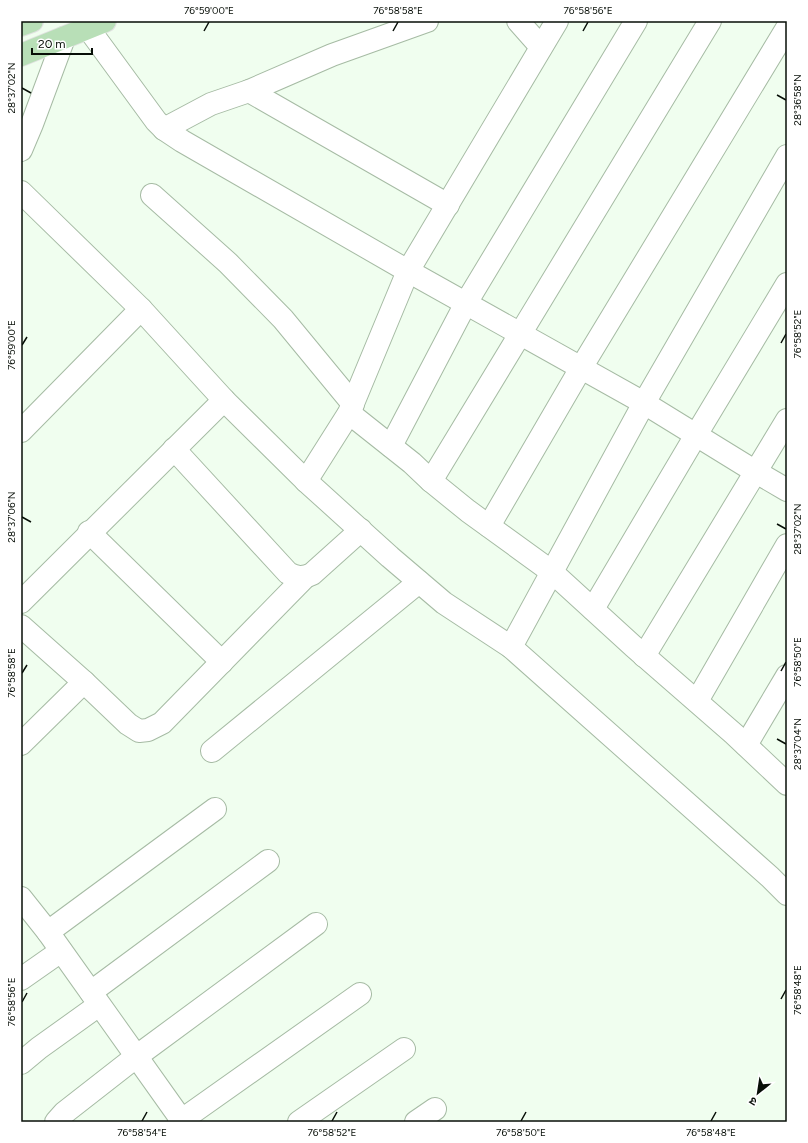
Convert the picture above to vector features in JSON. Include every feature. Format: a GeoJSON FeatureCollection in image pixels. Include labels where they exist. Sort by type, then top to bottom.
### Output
{"type":"FeatureCollection","features":[{"type":"Feature","properties":{"kind":"main road"},"geometry":{"type":"LineString","coordinates":[[21,25],[32,21]]}},
{"type":"Feature","properties":{"kind":"main road"},"geometry":{"type":"LineString","coordinates":[[21,55],[82,27]]}},
{"type":"Feature","properties":{"kind":"street"},"geometry":{"type":"LineString","coordinates":[[164,129],[211,104],[249,91],[332,55],[427,21]]}},
{"type":"Feature","properties":{"kind":"street"},"geometry":{"type":"LineString","coordinates":[[518,21],[541,47]]}},
{"type":"Feature","properties":{"kind":"street"},"geometry":{"type":"LineString","coordinates":[[306,481],[351,408],[408,271],[557,21]]}},
{"type":"Feature","properties":{"kind":"street"},"geometry":{"type":"LineString","coordinates":[[391,446],[466,303],[636,21]]}},
{"type":"Feature","properties":{"kind":"street"},"geometry":{"type":"LineString","coordinates":[[431,481],[710,21]]}},
{"type":"Feature","properties":{"kind":"street"},"geometry":{"type":"LineString","coordinates":[[21,150],[32,124],[82,27],[156,121],[164,129],[182,141],[408,271],[644,403],[787,490]]}},
{"type":"Feature","properties":{"kind":"street"},"geometry":{"type":"LineString","coordinates":[[489,526],[581,368],[787,28]]}},
{"type":"Feature","properties":{"kind":"street"},"geometry":{"type":"LineString","coordinates":[[249,91],[448,205]]}},
{"type":"Feature","properties":{"kind":"street"},"geometry":{"type":"LineString","coordinates":[[511,647],[644,403],[787,156]]}},
{"type":"Feature","properties":{"kind":"street"},"geometry":{"type":"LineString","coordinates":[[21,192],[141,309],[224,400],[306,481],[444,603],[511,647],[770,877],[787,894]]}},
{"type":"Feature","properties":{"kind":"street"},"geometry":{"type":"LineString","coordinates":[[152,195],[228,263],[283,319],[351,408],[391,446],[468,511],[552,572],[644,656],[746,745],[787,784]]}},
{"type":"Feature","properties":{"kind":"street"},"geometry":{"type":"LineString","coordinates":[[593,609],[787,284]]}},
{"type":"Feature","properties":{"kind":"street"},"geometry":{"type":"LineString","coordinates":[[21,431],[141,309]]}},
{"type":"Feature","properties":{"kind":"street"},"geometry":{"type":"LineString","coordinates":[[21,602],[89,532],[224,400]]}},
{"type":"Feature","properties":{"kind":"street"},"geometry":{"type":"LineString","coordinates":[[644,656],[787,420]]}},
{"type":"Feature","properties":{"kind":"street"},"geometry":{"type":"LineString","coordinates":[[174,449],[288,573],[296,577],[304,578]]}},
{"type":"Feature","properties":{"kind":"street"},"geometry":{"type":"LineString","coordinates":[[21,626],[84,682],[128,724],[139,731],[148,730],[162,723],[304,578],[312,574],[361,530]]}},
{"type":"Feature","properties":{"kind":"street"},"geometry":{"type":"LineString","coordinates":[[89,532],[222,662]]}},
{"type":"Feature","properties":{"kind":"street"},"geometry":{"type":"LineString","coordinates":[[697,702],[787,545]]}},
{"type":"Feature","properties":{"kind":"street"},"geometry":{"type":"LineString","coordinates":[[212,751],[419,582]]}},
{"type":"Feature","properties":{"kind":"street"},"geometry":{"type":"LineString","coordinates":[[746,745],[787,676]]}},
{"type":"Feature","properties":{"kind":"street"},"geometry":{"type":"LineString","coordinates":[[21,744],[84,682]]}},
{"type":"Feature","properties":{"kind":"street"},"geometry":{"type":"LineString","coordinates":[[48,932],[215,809]]}},
{"type":"Feature","properties":{"kind":"street"},"geometry":{"type":"LineString","coordinates":[[21,1062],[95,999],[268,861]]}},
{"type":"Feature","properties":{"kind":"street"},"geometry":{"type":"LineString","coordinates":[[21,898],[48,932],[137,1056],[181,1121],[360,994]]}},
{"type":"Feature","properties":{"kind":"street"},"geometry":{"type":"LineString","coordinates":[[56,1122],[64,1113],[137,1056],[316,924]]}},
{"type":"Feature","properties":{"kind":"street"},"geometry":{"type":"LineString","coordinates":[[21,979],[61,951]]}},
{"type":"Feature","properties":{"kind":"street"},"geometry":{"type":"LineString","coordinates":[[299,1122],[404,1049]]}},
{"type":"Feature","properties":{"kind":"street"},"geometry":{"type":"LineString","coordinates":[[416,1122],[435,1109]]}}]}
